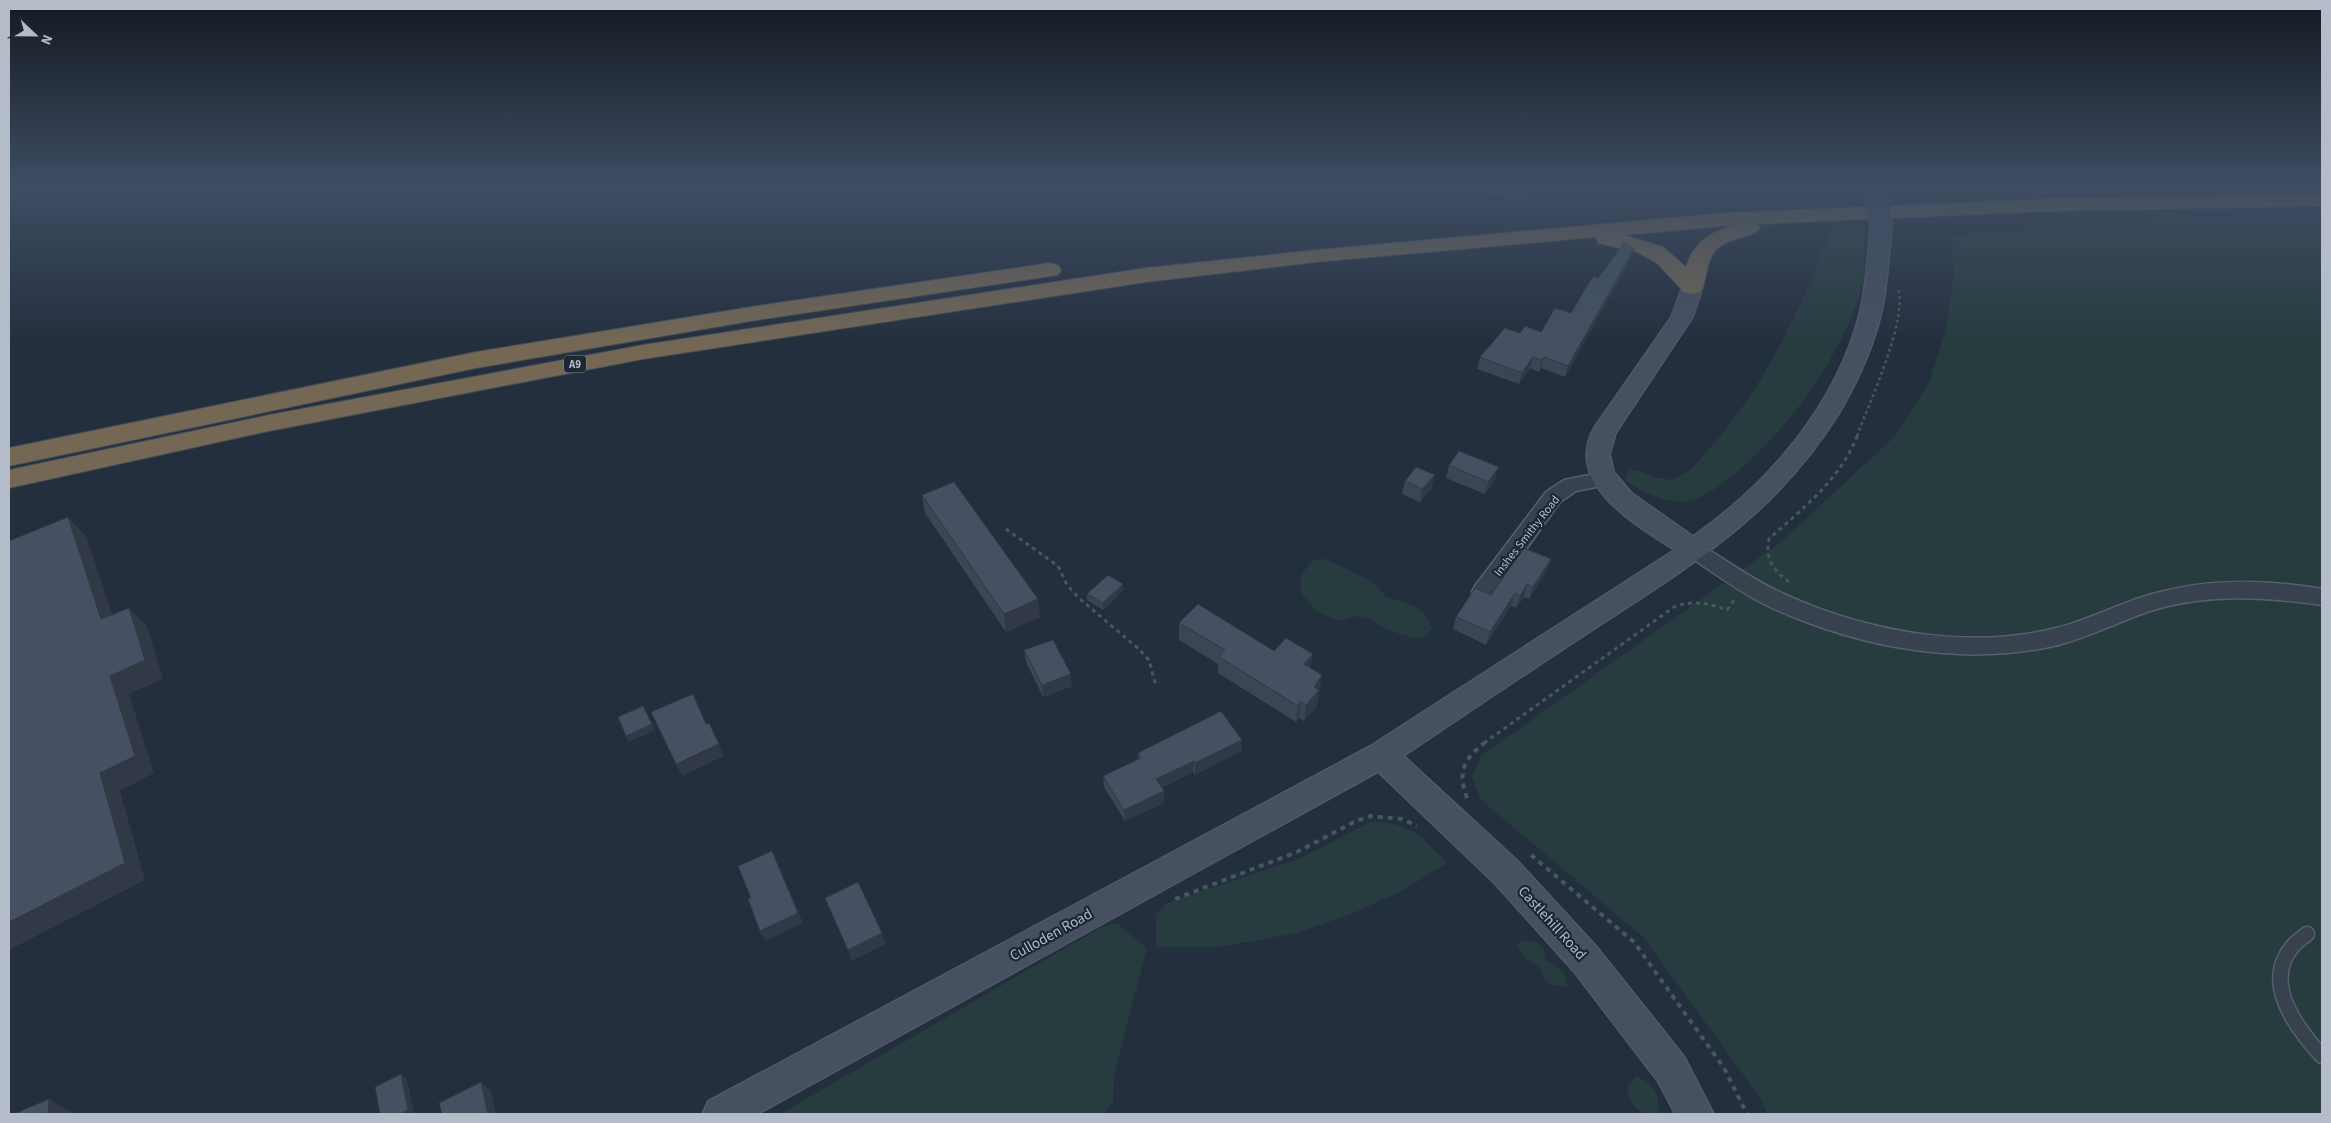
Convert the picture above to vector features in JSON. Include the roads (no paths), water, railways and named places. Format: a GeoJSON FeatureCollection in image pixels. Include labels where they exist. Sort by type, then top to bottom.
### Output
{"type":"FeatureCollection","features":[{"type":"Feature","properties":{"kind":"highway","name":"A9"},"geometry":{"type":"LineString","coordinates":[[9,457],[476,360],[757,313],[1060,269],[1306,238]]}},
{"type":"Feature","properties":{"kind":"highway","name":"A9"},"geometry":{"type":"LineString","coordinates":[[9,479],[269,423],[468,384],[800,326],[1146,275],[1497,238]]}},
{"type":"Feature","properties":{"kind":"highway","name":"A9"},"geometry":{"type":"LineString","coordinates":[[1605,238],[1642,245],[1668,259],[1692,287]]}},
{"type":"Feature","properties":{"kind":"highway","name":"A9"},"geometry":{"type":"LineString","coordinates":[[1692,287],[1702,251],[1717,238]]}},
{"type":"Feature","properties":{"kind":"main road","name":"Culloden Road"},"geometry":{"type":"LineString","coordinates":[[721,1114],[1381,755],[1462,700],[1694,550],[1746,509],[1786,468],[1830,409],[1852,365],[1868,322],[1877,273],[1880,238]]}},
{"type":"Feature","properties":{"kind":"main road"},"geometry":{"type":"LineString","coordinates":[[1692,287],[1682,316],[1604,432],[1598,446],[1597,464],[1605,479],[1618,495],[1694,550]]}},
{"type":"Feature","properties":{"kind":"main road","name":"Castlehill Road"},"geometry":{"type":"LineString","coordinates":[[1381,755],[1506,872],[1586,960],[1671,1069],[1695,1114]]}},
{"type":"Feature","properties":{"kind":"street","name":"Inshes Smithy Road"},"geometry":{"type":"LineString","coordinates":[[1483,592],[1553,498],[1572,485],[1605,479]]}},
{"type":"Feature","properties":{"kind":"street"},"geometry":{"type":"LineString","coordinates":[[1694,550],[1778,601],[1838,624],[1901,638],[1956,644],[2004,644],[2052,637],[2091,626],[2152,602],[2187,594],[2230,590],[2268,591],[2322,597]]}},
{"type":"Feature","properties":{"kind":"lane"},"geometry":{"type":"LineString","coordinates":[[2307,934],[2291,948],[2283,966],[2282,992],[2290,1017],[2322,1056]]}}]}
